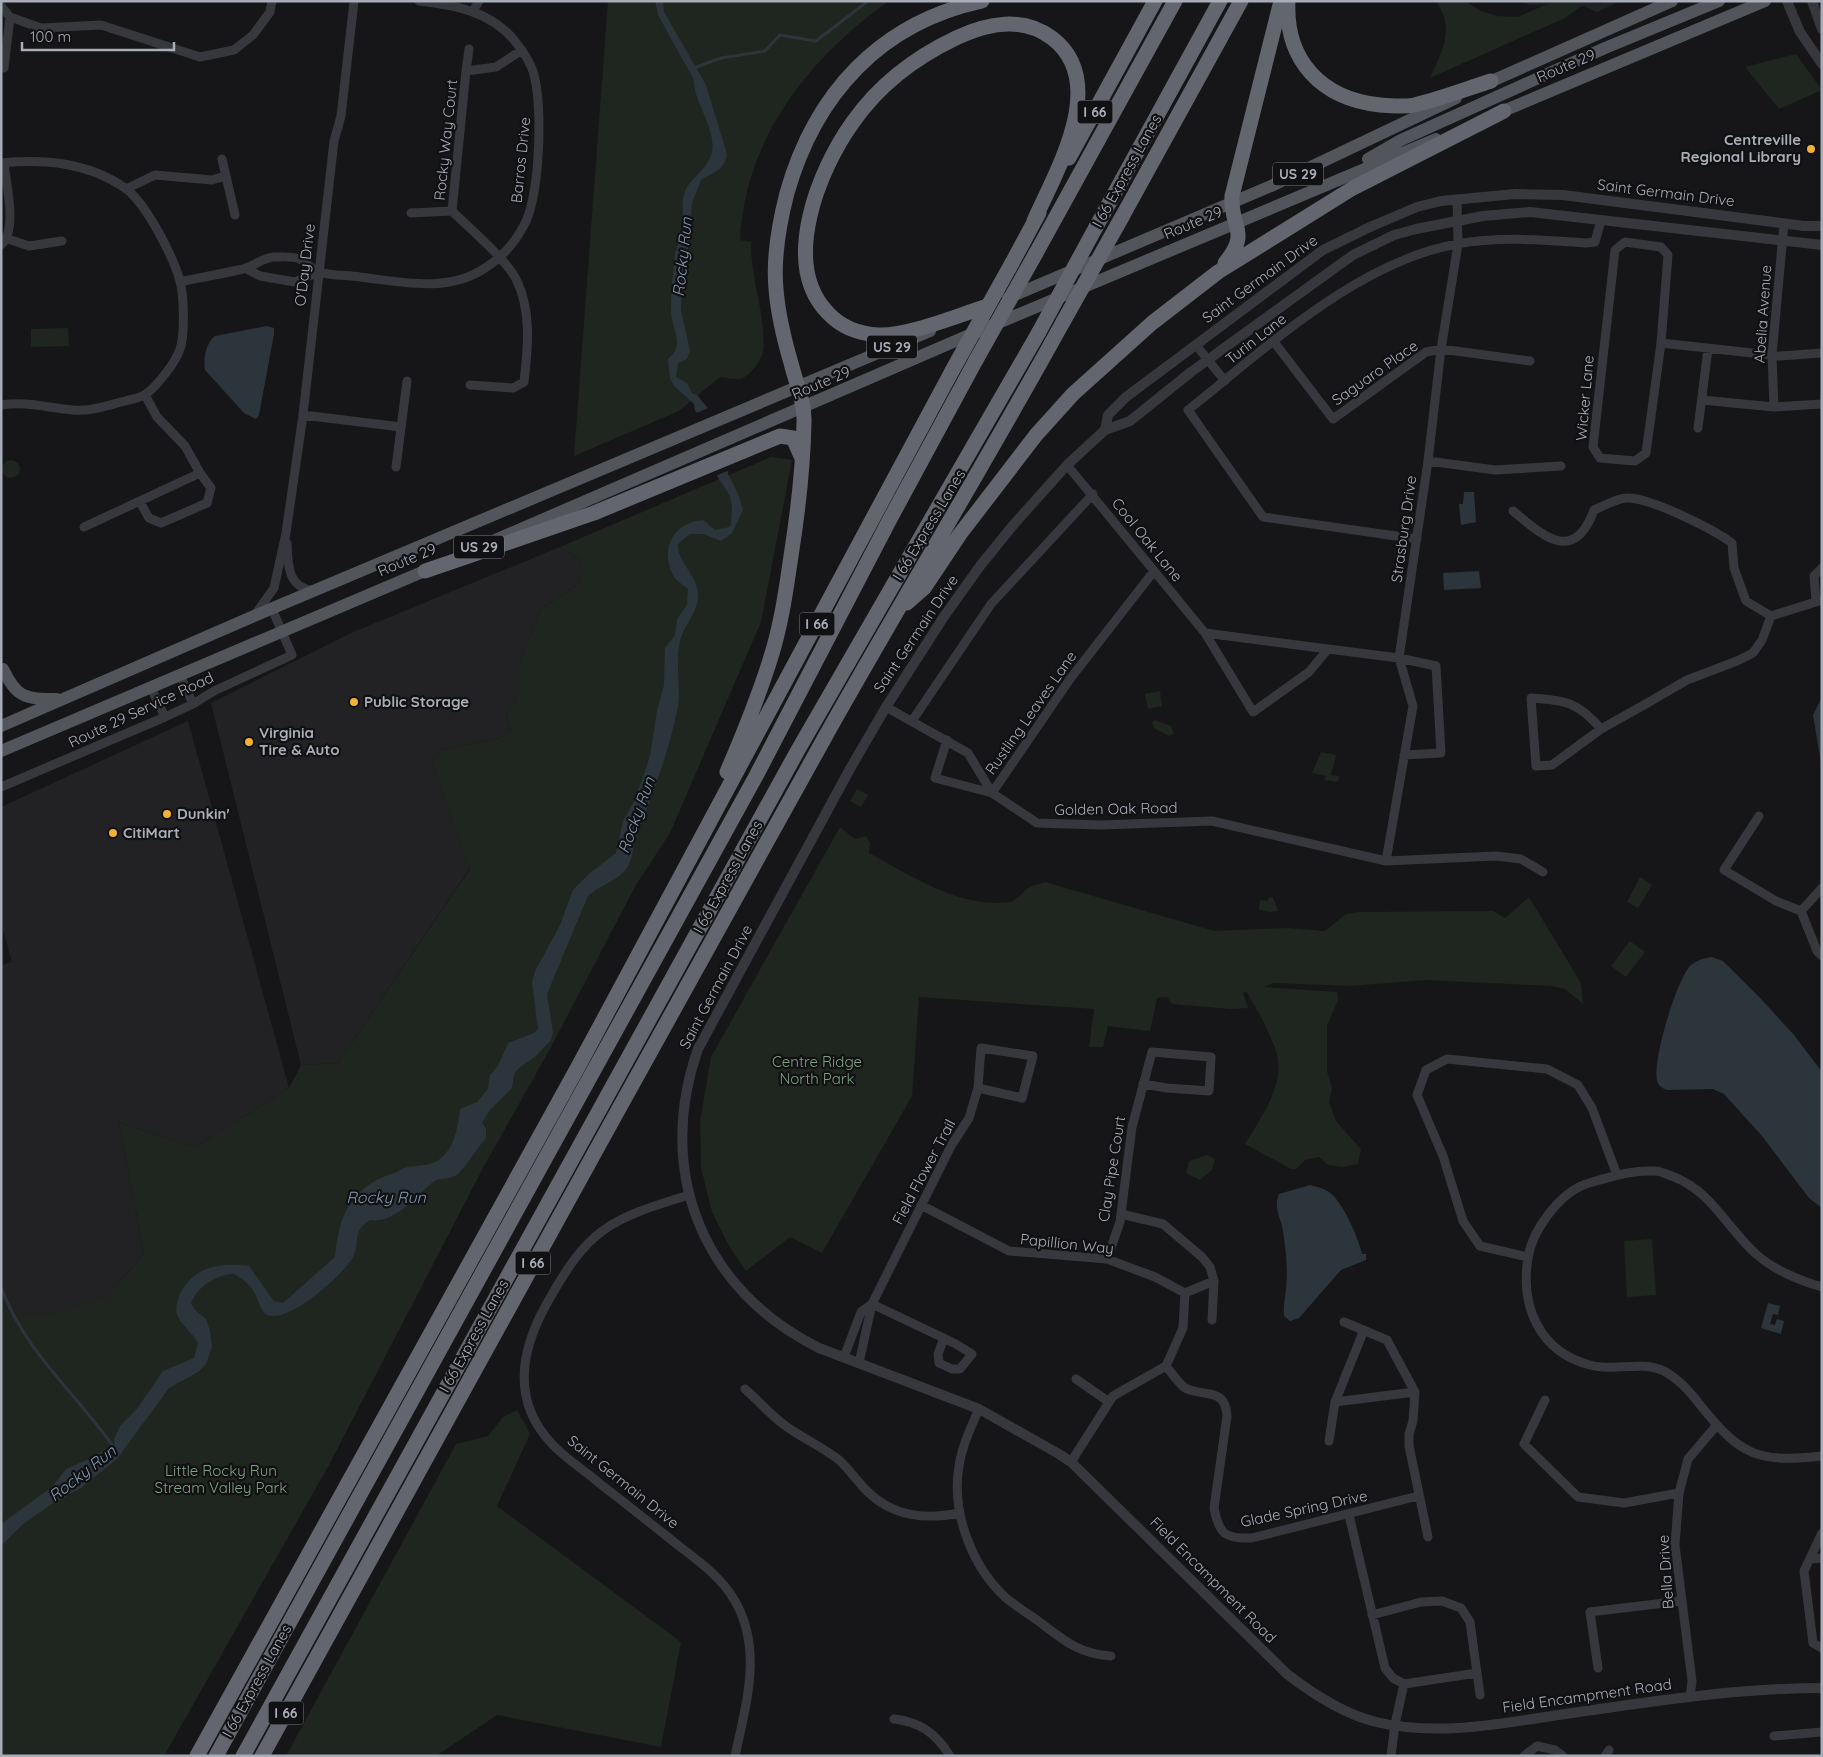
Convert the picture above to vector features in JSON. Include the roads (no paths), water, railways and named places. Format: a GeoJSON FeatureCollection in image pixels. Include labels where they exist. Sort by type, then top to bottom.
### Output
{"type":"FeatureCollection","features":[{"type":"Feature","properties":{"kind":"highway"},"geometry":{"type":"LineString","coordinates":[[681,876],[749,722],[771,658],[786,589],[802,458],[803,408],[779,312],[775,265],[783,208],[792,178],[812,129],[846,79],[877,49],[910,27],[933,16],[982,1]]}},
{"type":"Feature","properties":{"kind":"highway","name":"I 66"},"geometry":{"type":"LineString","coordinates":[[197,1756],[578,1068],[952,371],[1155,1]]}},
{"type":"Feature","properties":{"kind":"highway","name":"I 66 Express Lanes"},"geometry":{"type":"LineString","coordinates":[[216,1756],[751,785],[976,360],[1175,1]]}},
{"type":"Feature","properties":{"kind":"highway","name":"I 66 Express Lanes"},"geometry":{"type":"LineString","coordinates":[[243,1756],[803,742],[971,454],[1220,1]]}},
{"type":"Feature","properties":{"kind":"highway","name":"I 66"},"geometry":{"type":"LineString","coordinates":[[262,1756],[587,1164],[896,612],[994,447],[1241,1]]}},
{"type":"Feature","properties":{"kind":"highway"},"geometry":{"type":"LineString","coordinates":[[1218,272],[1238,244],[1237,222],[1232,203],[1268,47],[1282,1]]}},
{"type":"Feature","properties":{"kind":"highway"},"geometry":{"type":"LineString","coordinates":[[1288,1],[1289,28],[1300,58],[1316,78],[1346,98],[1366,103],[1413,105],[1491,81]]}},
{"type":"Feature","properties":{"kind":"highway"},"geometry":{"type":"LineString","coordinates":[[985,308],[897,333],[878,335],[848,328],[822,307],[809,283],[806,271],[806,242],[821,182],[838,146],[853,122],[892,79],[940,46],[971,30],[990,25],[1010,24],[1034,28],[1053,39],[1067,53],[1074,67],[1079,91],[1072,129],[1034,221]]}},
{"type":"Feature","properties":{"kind":"highway"},"geometry":{"type":"LineString","coordinates":[[896,612],[924,588],[966,526],[1036,435],[1073,394],[1152,323],[1218,272],[1352,188],[1504,111]]}},
{"type":"Feature","properties":{"kind":"highway"},"geometry":{"type":"LineString","coordinates":[[425,571],[594,513],[679,469],[745,450],[787,435],[795,441],[802,458]]}},
{"type":"Feature","properties":{"kind":"main road"},"geometry":{"type":"LineString","coordinates":[[1322,186],[1401,140],[1605,48],[1719,1]]}},
{"type":"Feature","properties":{"kind":"main road","name":"Route 29"},"geometry":{"type":"LineString","coordinates":[[679,469],[739,435],[960,339],[1765,1]]}},
{"type":"Feature","properties":{"kind":"main road","name":"Route 29"},"geometry":{"type":"LineString","coordinates":[[1,726],[254,616],[1232,203],[1491,81],[1670,2]]}},
{"type":"Feature","properties":{"kind":"main road","name":"Route 29"},"geometry":{"type":"LineString","coordinates":[[1,751],[425,571]]}},
{"type":"Feature","properties":{"kind":"main road"},"geometry":{"type":"LineString","coordinates":[[3,668],[11,686],[22,695],[35,700],[62,700]]}},
{"type":"Feature","properties":{"kind":"street"},"geometry":{"type":"LineString","coordinates":[[1,6],[10,17],[41,28],[101,25],[200,57],[234,50],[253,35],[270,12],[272,1]]}},
{"type":"Feature","properties":{"kind":"street","name":"O'Day Drive"},"geometry":{"type":"LineString","coordinates":[[254,616],[274,588],[286,533],[303,415],[334,141],[341,116],[354,1]]}},
{"type":"Feature","properties":{"kind":"street","name":"Barros Drive"},"geometry":{"type":"LineString","coordinates":[[318,272],[416,284],[439,284],[476,274],[499,258],[510,247],[524,226],[534,194],[539,100],[534,74],[522,50],[497,24],[473,11],[419,1]]}},
{"type":"Feature","properties":{"kind":"street"},"geometry":{"type":"LineString","coordinates":[[473,11],[479,1]]}},
{"type":"Feature","properties":{"kind":"street"},"geometry":{"type":"LineString","coordinates":[[1787,1],[1800,32],[1822,64]]}},
{"type":"Feature","properties":{"kind":"street"},"geometry":{"type":"LineString","coordinates":[[1812,1],[1822,29]]}},
{"type":"Feature","properties":{"kind":"street"},"geometry":{"type":"LineString","coordinates":[[4,68],[10,17]]}},
{"type":"Feature","properties":{"kind":"street","name":"Rocky Way Court"},"geometry":{"type":"LineString","coordinates":[[452,211],[466,71],[470,49]]}},
{"type":"Feature","properties":{"kind":"street","name":"Rocky Way Court"},"geometry":{"type":"LineString","coordinates":[[466,71],[496,67],[522,50]]}},
{"type":"Feature","properties":{"kind":"street"},"geometry":{"type":"LineString","coordinates":[[222,160],[234,215]]}},
{"type":"Feature","properties":{"kind":"street"},"geometry":{"type":"LineString","coordinates":[[1,405],[14,403],[37,404],[74,410],[105,406],[145,395],[165,374],[180,349],[183,320],[180,282],[150,216],[126,189],[98,174],[67,163],[39,161],[3,163],[10,222],[5,242],[29,246],[62,242]]}},
{"type":"Feature","properties":{"kind":"street"},"geometry":{"type":"LineString","coordinates":[[126,189],[155,175],[212,180],[224,176]]}},
{"type":"Feature","properties":{"kind":"street","name":"Saint Germain Drive"},"geometry":{"type":"LineString","coordinates":[[1105,430],[1108,415],[1126,397],[1323,250],[1370,227],[1417,208],[1458,199],[1515,194],[1563,195],[1784,224],[1822,226]]}},
{"type":"Feature","properties":{"kind":"street","name":"Strasburg Drive"},"geometry":{"type":"LineString","coordinates":[[1386,861],[1413,706],[1399,658],[1428,461],[1441,349],[1458,244],[1458,199]]}},
{"type":"Feature","properties":{"kind":"street","name":"Rocky Way Court"},"geometry":{"type":"LineString","coordinates":[[411,213],[452,211],[499,258],[515,278],[526,311],[528,347],[524,382],[513,388],[470,385]]}},
{"type":"Feature","properties":{"kind":"street","name":"Saint Germain Drive"},"geometry":{"type":"LineString","coordinates":[[735,1756],[749,1687],[751,1660],[747,1628],[735,1600],[709,1569],[552,1444],[532,1412],[524,1377],[526,1352],[534,1328],[565,1270],[582,1249],[602,1230],[623,1217],[689,1195],[683,1164],[682,1119],[687,1083],[698,1048],[851,767],[886,707],[943,618],[980,566],[1015,523],[1067,465],[1105,430],[1130,422],[1208,360],[1353,255],[1394,235],[1459,220],[1530,212],[1782,242],[1822,245]]}},
{"type":"Feature","properties":{"kind":"street","name":"Turin Lane"},"geometry":{"type":"LineString","coordinates":[[1417,539],[1263,517],[1188,410],[1326,303],[1385,268],[1421,253],[1458,244],[1516,239],[1586,244],[1595,242],[1601,220]]}},
{"type":"Feature","properties":{"kind":"street","name":"Abelia Avenue"},"geometry":{"type":"LineString","coordinates":[[1774,407],[1772,355],[1784,224]]}},
{"type":"Feature","properties":{"kind":"street","name":"Wicker Lane"},"geometry":{"type":"LineString","coordinates":[[1625,242],[1661,247],[1668,255],[1661,343],[1646,453],[1635,461],[1600,458],[1593,447],[1615,250],[1625,242]]}},
{"type":"Feature","properties":{"kind":"street"},"geometry":{"type":"LineString","coordinates":[[180,282],[244,268],[260,260],[283,258],[299,258],[318,272]]}},
{"type":"Feature","properties":{"kind":"street"},"geometry":{"type":"LineString","coordinates":[[244,268],[260,276],[295,282],[318,272]]}},
{"type":"Feature","properties":{"kind":"street","name":"Saguaro Place"},"geometry":{"type":"LineString","coordinates":[[1274,342],[1333,419],[1426,352],[1441,349],[1530,361]]}},
{"type":"Feature","properties":{"kind":"street"},"geometry":{"type":"LineString","coordinates":[[1661,343],[1772,355],[1822,353]]}},
{"type":"Feature","properties":{"kind":"street"},"geometry":{"type":"LineString","coordinates":[[1196,345],[1225,381]]}},
{"type":"Feature","properties":{"kind":"street"},"geometry":{"type":"LineString","coordinates":[[1698,428],[1708,348]]}},
{"type":"Feature","properties":{"kind":"street"},"geometry":{"type":"LineString","coordinates":[[396,467],[407,381]]}},
{"type":"Feature","properties":{"kind":"street"},"geometry":{"type":"LineString","coordinates":[[140,502],[149,518],[161,523],[207,503],[211,488],[185,446],[157,417],[145,395]]}},
{"type":"Feature","properties":{"kind":"street"},"geometry":{"type":"LineString","coordinates":[[1702,400],[1774,407],[1822,404]]}},
{"type":"Feature","properties":{"kind":"street"},"geometry":{"type":"LineString","coordinates":[[303,415],[401,427]]}},
{"type":"Feature","properties":{"kind":"street"},"geometry":{"type":"LineString","coordinates":[[1428,461],[1495,470],[1561,466]]}},
{"type":"Feature","properties":{"kind":"street","name":"Cool Oak Lane"},"geometry":{"type":"LineString","coordinates":[[1067,465],[1093,494],[1205,633],[1253,712],[1309,672],[1328,649]]}},
{"type":"Feature","properties":{"kind":"street"},"geometry":{"type":"LineString","coordinates":[[84,527],[200,473]]}},
{"type":"Feature","properties":{"kind":"street"},"geometry":{"type":"LineString","coordinates":[[912,721],[991,604],[1093,494]]}},
{"type":"Feature","properties":{"kind":"street"},"geometry":{"type":"LineString","coordinates":[[1513,510],[1545,537],[1557,542],[1572,540],[1583,532],[1594,510],[1625,497],[1640,499],[1716,532],[1732,543],[1734,568],[1746,601],[1771,616],[1819,601],[1814,576],[1822,568]]}},
{"type":"Feature","properties":{"kind":"street","name":"O'Day Drive"},"geometry":{"type":"LineString","coordinates":[[286,533],[288,570],[294,582],[302,588],[312,591],[319,590]]}},
{"type":"Feature","properties":{"kind":"street","name":"Rustling Leaves Lane"},"geometry":{"type":"LineString","coordinates":[[947,740],[935,778],[992,793],[1070,679],[1154,571]]}},
{"type":"Feature","properties":{"kind":"street"},"geometry":{"type":"LineString","coordinates":[[272,609],[282,631]]}},
{"type":"Feature","properties":{"kind":"street"},"geometry":{"type":"LineString","coordinates":[[1601,729],[1588,714],[1573,704],[1556,699],[1531,698],[1536,766],[1552,765],[1601,729],[1687,680],[1738,661],[1752,653],[1762,640],[1771,616]]}},
{"type":"Feature","properties":{"kind":"street","name":"Route 29 Service Road"},"geometry":{"type":"LineString","coordinates":[[1,787],[165,717],[193,704],[214,691],[292,655],[282,631]]}},
{"type":"Feature","properties":{"kind":"street"},"geometry":{"type":"LineString","coordinates":[[1205,633],[1399,658],[1436,666],[1441,753],[1404,755]]}},
{"type":"Feature","properties":{"kind":"street"},"geometry":{"type":"LineString","coordinates":[[180,675],[193,704]]}},
{"type":"Feature","properties":{"kind":"street"},"geometry":{"type":"LineString","coordinates":[[151,688],[165,717]]}},
{"type":"Feature","properties":{"kind":"street","name":"Golden Oak Road"},"geometry":{"type":"LineString","coordinates":[[886,707],[968,752],[992,793],[1037,823],[1102,825],[1212,821],[1386,861],[1496,856],[1521,860],[1544,872]]}},
{"type":"Feature","properties":{"kind":"street"},"geometry":{"type":"LineString","coordinates":[[1759,816],[1724,870],[1776,901],[1802,911],[1817,950],[1822,956]]}},
{"type":"Feature","properties":{"kind":"street"},"geometry":{"type":"LineString","coordinates":[[1802,911],[1822,888]]}},
{"type":"Feature","properties":{"kind":"street","name":"Field Flower Trail"},"geometry":{"type":"LineString","coordinates":[[859,1363],[872,1304],[951,1146],[969,1118],[978,1088],[981,1048],[1033,1056],[1022,1098],[978,1088]]}},
{"type":"Feature","properties":{"kind":"street","name":"Clay Pipe Court"},"geometry":{"type":"LineString","coordinates":[[1107,1259],[1121,1214],[1132,1127],[1143,1084],[1152,1052],[1210,1057],[1209,1091],[1143,1084]]}},
{"type":"Feature","properties":{"kind":"street"},"geometry":{"type":"LineString","coordinates":[[1528,1257],[1480,1246],[1462,1222],[1444,1156],[1417,1095],[1426,1070],[1447,1058],[1547,1069],[1578,1085],[1592,1108],[1617,1175]]}},
{"type":"Feature","properties":{"kind":"street"},"geometry":{"type":"LineString","coordinates":[[1822,1287],[1778,1270],[1755,1253],[1718,1209],[1688,1182],[1657,1170],[1617,1175],[1575,1188],[1560,1199],[1541,1226],[1528,1257],[1527,1297],[1537,1328],[1560,1351],[1591,1365],[1645,1366],[1663,1371],[1683,1384],[1716,1426],[1736,1444],[1762,1457],[1784,1459],[1822,1456]]}},
{"type":"Feature","properties":{"kind":"street","name":"Field Encampment Road"},"geometry":{"type":"LineString","coordinates":[[689,1195],[709,1246],[731,1279],[745,1296],[774,1322],[797,1337],[844,1357],[979,1409],[1032,1436],[1071,1462],[1287,1674],[1306,1689],[1348,1712],[1368,1720],[1455,1730],[1690,1697],[1777,1689],[1822,1688]]}},
{"type":"Feature","properties":{"kind":"street","name":"Papillion Way"},"geometry":{"type":"LineString","coordinates":[[921,1205],[1009,1251],[1107,1259],[1154,1277],[1184,1293]]}},
{"type":"Feature","properties":{"kind":"street"},"geometry":{"type":"LineString","coordinates":[[1121,1214],[1163,1224],[1176,1233],[1202,1257],[1210,1267],[1214,1281],[1212,1320]]}},
{"type":"Feature","properties":{"kind":"street"},"geometry":{"type":"LineString","coordinates":[[1071,1462],[1109,1402],[1128,1386],[1166,1366],[1183,1328],[1184,1293],[1214,1281]]}},
{"type":"Feature","properties":{"kind":"street"},"geometry":{"type":"LineString","coordinates":[[872,1304],[944,1338]]}},
{"type":"Feature","properties":{"kind":"street","name":"Field Flower Trail"},"geometry":{"type":"LineString","coordinates":[[844,1357],[861,1312],[872,1304]]}},
{"type":"Feature","properties":{"kind":"street"},"geometry":{"type":"LineString","coordinates":[[1344,1322],[1387,1340],[1414,1392],[1413,1421],[1409,1434],[1409,1446],[1428,1537]]}},
{"type":"Feature","properties":{"kind":"street"},"geometry":{"type":"LineString","coordinates":[[1329,1441],[1335,1402],[1364,1330]]}},
{"type":"Feature","properties":{"kind":"street","name":"Glade Spring Drive"},"geometry":{"type":"LineString","coordinates":[[1166,1366],[1185,1388],[1221,1397],[1226,1404],[1228,1416],[1214,1508],[1216,1520],[1222,1532],[1233,1538],[1252,1538],[1418,1496]]}},
{"type":"Feature","properties":{"kind":"street"},"geometry":{"type":"LineString","coordinates":[[1076,1380],[1109,1402]]}},
{"type":"Feature","properties":{"kind":"street"},"geometry":{"type":"LineString","coordinates":[[745,1389],[785,1426],[839,1460],[867,1490],[885,1505],[917,1516],[937,1517],[959,1513]]}},
{"type":"Feature","properties":{"kind":"street"},"geometry":{"type":"LineString","coordinates":[[1335,1402],[1414,1392]]}},
{"type":"Feature","properties":{"kind":"street"},"geometry":{"type":"LineString","coordinates":[[1545,1400],[1524,1444],[1578,1497],[1624,1503],[1679,1493]]}},
{"type":"Feature","properties":{"kind":"street"},"geometry":{"type":"LineString","coordinates":[[979,1409],[964,1446],[958,1467],[957,1496],[959,1513],[976,1559],[989,1579],[1006,1597],[1074,1647],[1094,1655],[1111,1656]]}},
{"type":"Feature","properties":{"kind":"street","name":"Bella Drive"},"geometry":{"type":"LineString","coordinates":[[1690,1697],[1692,1681],[1675,1544],[1679,1493],[1688,1459],[1716,1426]]}},
{"type":"Feature","properties":{"kind":"street"},"geometry":{"type":"LineString","coordinates":[[1349,1515],[1385,1668],[1394,1678],[1404,1684],[1477,1673]]}},
{"type":"Feature","properties":{"kind":"street"},"geometry":{"type":"LineString","coordinates":[[1822,1533],[1804,1572],[1813,1643],[1822,1648]]}},
{"type":"Feature","properties":{"kind":"street"},"geometry":{"type":"LineString","coordinates":[[1810,1559],[1822,1558]]}},
{"type":"Feature","properties":{"kind":"street"},"geometry":{"type":"LineString","coordinates":[[1372,1615],[1421,1602],[1442,1601],[1461,1608],[1470,1622],[1480,1695]]}},
{"type":"Feature","properties":{"kind":"street"},"geometry":{"type":"LineString","coordinates":[[1598,1668],[1590,1612],[1681,1601]]}},
{"type":"Feature","properties":{"kind":"street"},"geometry":{"type":"LineString","coordinates":[[1391,1756],[1395,1724],[1404,1684]]}},
{"type":"Feature","properties":{"kind":"street"},"geometry":{"type":"LineString","coordinates":[[894,1719],[915,1722],[927,1729],[950,1756]]}},
{"type":"Feature","properties":{"kind":"street"},"geometry":{"type":"LineString","coordinates":[[1774,1736],[1822,1732]]}},
{"type":"Feature","properties":{"kind":"street"},"geometry":{"type":"LineString","coordinates":[[1524,1756],[1537,1746],[1555,1750],[1563,1756]]}},
{"type":"Feature","properties":{"kind":"water","name":"Rocky Run"},"geometry":{"type":"Polygon","coordinates":[[[655,1],[663,1],[664,12],[706,85],[727,154],[721,167],[701,180],[692,203],[681,310],[690,351],[687,359],[678,363],[676,377],[687,383],[692,393],[697,395],[714,416],[729,455],[728,474],[739,496],[743,510],[732,533],[721,541],[703,534],[690,534],[678,544],[681,557],[695,582],[698,596],[696,608],[680,641],[678,657],[678,706],[670,741],[654,791],[635,840],[630,862],[622,874],[587,898],[547,994],[553,1033],[551,1040],[536,1056],[514,1074],[512,1088],[490,1110],[482,1123],[486,1129],[486,1138],[458,1174],[436,1180],[404,1208],[388,1218],[370,1220],[364,1224],[358,1233],[353,1257],[347,1265],[327,1286],[288,1312],[277,1316],[267,1315],[250,1286],[234,1274],[221,1276],[208,1282],[191,1303],[195,1310],[206,1319],[210,1331],[212,1347],[206,1364],[198,1372],[169,1388],[117,1459],[81,1488],[50,1505],[22,1525],[1,1546],[1,1524],[52,1487],[66,1469],[91,1458],[110,1446],[115,1449],[114,1439],[120,1426],[136,1410],[163,1371],[194,1358],[198,1343],[179,1319],[176,1309],[181,1292],[194,1276],[202,1271],[219,1266],[249,1266],[274,1301],[283,1303],[335,1257],[344,1215],[357,1194],[379,1179],[404,1168],[427,1165],[437,1161],[446,1153],[454,1138],[460,1109],[477,1102],[488,1089],[490,1075],[498,1066],[508,1043],[534,1033],[538,1029],[532,982],[535,971],[560,925],[573,890],[590,873],[616,853],[623,821],[635,800],[650,756],[657,711],[664,685],[665,648],[675,635],[677,619],[687,605],[688,589],[674,578],[669,563],[669,545],[678,531],[685,525],[693,522],[703,520],[715,530],[729,527],[731,525],[732,506],[730,496],[717,476],[718,457],[702,417],[695,411],[694,404],[674,386],[670,379],[668,359],[674,353],[677,342],[671,315],[672,287],[676,252],[683,228],[684,196],[688,186],[710,158],[712,139],[698,99],[694,80],[658,15],[655,1]]]}},
{"type":"Feature","properties":{"kind":"water"},"geometry":{"type":"Polygon","coordinates":[[[267,326],[274,328],[274,334],[259,415],[256,419],[244,413],[205,370],[204,361],[207,347],[215,336],[267,326]]]}},
{"type":"Feature","properties":{"kind":"water"},"geometry":{"type":"Polygon","coordinates":[[[1464,492],[1474,492],[1476,522],[1461,525],[1459,504],[1463,504],[1464,492]]]}},
{"type":"Feature","properties":{"kind":"water"},"geometry":{"type":"Polygon","coordinates":[[[1479,571],[1481,588],[1444,590],[1443,573],[1479,571]]]}},
{"type":"Feature","properties":{"kind":"water"},"geometry":{"type":"Polygon","coordinates":[[[1822,697],[1822,769],[1813,715],[1822,697]]]}},
{"type":"Feature","properties":{"kind":"water"},"geometry":{"type":"Polygon","coordinates":[[[1712,957],[1723,961],[1762,1000],[1794,1035],[1822,1072],[1822,1208],[1809,1198],[1762,1136],[1724,1094],[1713,1089],[1667,1090],[1660,1086],[1658,1082],[1656,1070],[1658,1056],[1667,1020],[1679,986],[1691,965],[1712,957]]]}},
{"type":"Feature","properties":{"kind":"water"},"geometry":{"type":"Polygon","coordinates":[[[1310,1185],[1329,1192],[1340,1204],[1362,1254],[1366,1254],[1366,1260],[1341,1270],[1299,1318],[1290,1321],[1284,1316],[1287,1282],[1286,1260],[1277,1199],[1279,1194],[1310,1185]]]}},
{"type":"Feature","properties":{"kind":"water"},"geometry":{"type":"Polygon","coordinates":[[[1768,1303],[1780,1306],[1778,1315],[1773,1314],[1770,1324],[1775,1325],[1777,1319],[1784,1321],[1781,1334],[1761,1328],[1768,1303]]]}},
{"type":"Feature","properties":{"kind":"waterway"},"geometry":{"type":"LineString","coordinates":[[694,68],[721,58],[765,51],[780,35],[816,41],[868,1]]}},
{"type":"Feature","properties":{"kind":"waterway"},"geometry":{"type":"LineString","coordinates":[[1,1287],[23,1332],[37,1352],[115,1449]]}},
{"type":"Feature","properties":{"kind":"place","name":"Centreville Regional Library"},"geometry":{"type":"Point","coordinates":[1811,149]}},
{"type":"Feature","properties":{"kind":"place","name":"Public Storage"},"geometry":{"type":"Point","coordinates":[354,702]}},
{"type":"Feature","properties":{"kind":"place","name":"Virginia Tire & Auto"},"geometry":{"type":"Point","coordinates":[249,742]}},
{"type":"Feature","properties":{"kind":"place","name":"Dunkin'"},"geometry":{"type":"Point","coordinates":[167,814]}},
{"type":"Feature","properties":{"kind":"place","name":"CitiMart"},"geometry":{"type":"Point","coordinates":[113,833]}},
{"type":"Feature","properties":{"kind":"park label","name":"Centre Ridge North Park"},"geometry":{"type":"Point","coordinates":[817,1070]}},
{"type":"Feature","properties":{"kind":"park label","name":"Little Rocky Run Stream Valley Park"},"geometry":{"type":"Point","coordinates":[221,1480]}}]}
